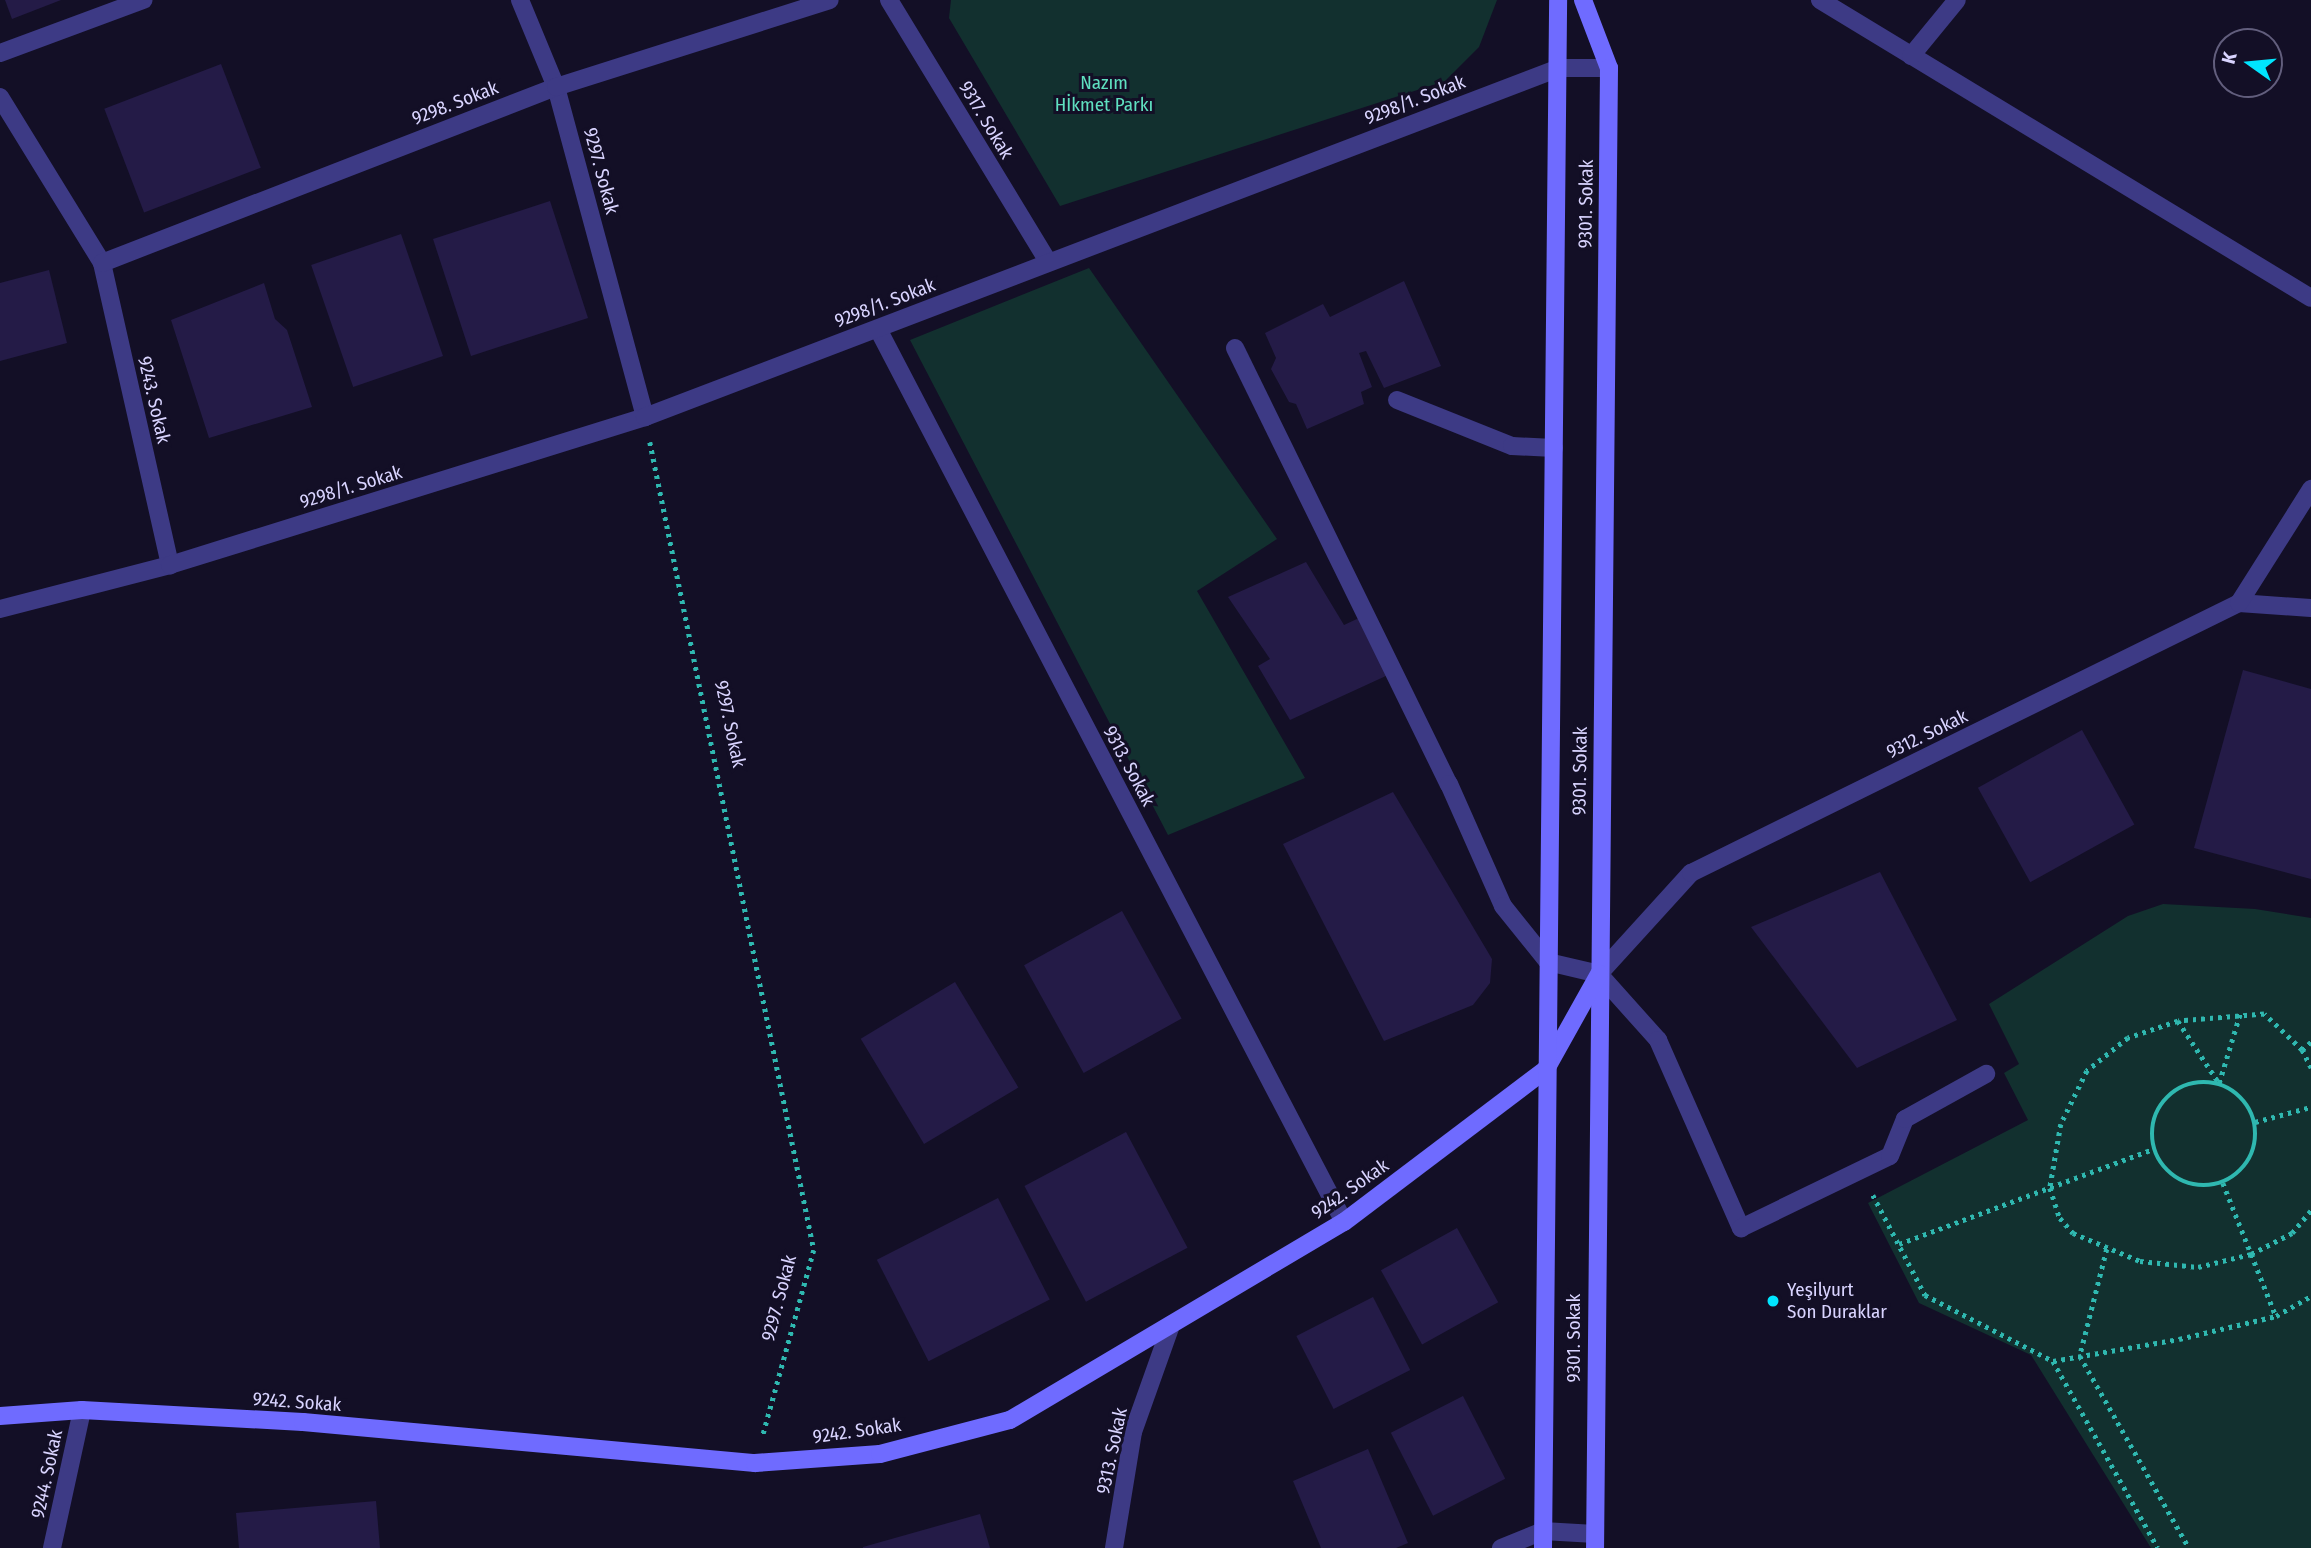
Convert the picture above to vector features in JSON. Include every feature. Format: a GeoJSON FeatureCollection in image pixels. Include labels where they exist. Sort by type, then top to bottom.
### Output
{"type":"FeatureCollection","features":[{"type":"Feature","properties":{"kind":"main road","name":"9301. Sokak"},"geometry":{"type":"LineString","coordinates":[[1543,1539],[1558,0]]}},
{"type":"Feature","properties":{"kind":"main road","name":"9301. Sokak"},"geometry":{"type":"LineString","coordinates":[[1583,0],[1609,68],[1595,1541]]}},
{"type":"Feature","properties":{"kind":"main road","name":"9242. Sokak"},"geometry":{"type":"LineString","coordinates":[[0,1416],[82,1410],[303,1422],[755,1463],[880,1454],[1010,1420],[1344,1222],[1546,1069],[1599,974]]}},
{"type":"Feature","properties":{"kind":"street"},"geometry":{"type":"LineString","coordinates":[[0,53],[143,0]]}},
{"type":"Feature","properties":{"kind":"street","name":"9297. Sokak"},"geometry":{"type":"LineString","coordinates":[[520,0],[556,87],[645,417]]}},
{"type":"Feature","properties":{"kind":"street","name":"9298. Sokak"},"geometry":{"type":"LineString","coordinates":[[102,263],[556,87],[830,0]]}},
{"type":"Feature","properties":{"kind":"street","name":"9317. Sokak"},"geometry":{"type":"LineString","coordinates":[[889,0],[1048,261]]}},
{"type":"Feature","properties":{"kind":"street"},"geometry":{"type":"LineString","coordinates":[[1820,0],[2311,298]]}},
{"type":"Feature","properties":{"kind":"street"},"geometry":{"type":"LineString","coordinates":[[1911,56],[1957,0]]}},
{"type":"Feature","properties":{"kind":"street","name":"9298/1. Sokak"},"geometry":{"type":"LineString","coordinates":[[170,565],[645,417],[1559,68],[1609,68]]}},
{"type":"Feature","properties":{"kind":"street","name":"9243. Sokak"},"geometry":{"type":"LineString","coordinates":[[0,97],[102,263],[170,565]]}},
{"type":"Feature","properties":{"kind":"street","name":"9313. Sokak"},"geometry":{"type":"LineString","coordinates":[[878,329],[1344,1222]]}},
{"type":"Feature","properties":{"kind":"street"},"geometry":{"type":"LineString","coordinates":[[1235,348],[1449,784],[1503,906],[1548,962],[1599,974],[1658,1040],[1741,1228],[1890,1156],[1905,1119],[1986,1074]]}},
{"type":"Feature","properties":{"kind":"street"},"geometry":{"type":"LineString","coordinates":[[1397,400],[1513,446],[1554,448]]}},
{"type":"Feature","properties":{"kind":"street"},"geometry":{"type":"LineString","coordinates":[[2311,489],[2239,603],[2311,608]]}},
{"type":"Feature","properties":{"kind":"street"},"geometry":{"type":"LineString","coordinates":[[0,609],[170,565]]}},
{"type":"Feature","properties":{"kind":"street","name":"9312. Sokak"},"geometry":{"type":"LineString","coordinates":[[1599,974],[1691,873],[2239,603]]}},
{"type":"Feature","properties":{"kind":"street","name":"9313. Sokak"},"geometry":{"type":"LineString","coordinates":[[1114,1548],[1133,1432],[1171,1325]]}},
{"type":"Feature","properties":{"kind":"street","name":"9244. Sokak"},"geometry":{"type":"LineString","coordinates":[[52,1548],[82,1410]]}},
{"type":"Feature","properties":{"kind":"street"},"geometry":{"type":"LineString","coordinates":[[1501,1548],[1543,1539],[1595,1541]]}},
{"type":"Feature","properties":{"kind":"path","name":"9297. Sokak"},"geometry":{"type":"LineString","coordinates":[[645,417],[814,1250],[755,1463]]}},
{"type":"Feature","properties":{"kind":"path"},"geometry":{"type":"LineString","coordinates":[[2219,1083],[2240,1014]]}},
{"type":"Feature","properties":{"kind":"path"},"geometry":{"type":"LineString","coordinates":[[2311,1068],[2302,1050],[2264,1014],[2178,1021],[2128,1038],[2087,1071],[2061,1124],[2050,1188],[2060,1218],[2073,1233],[2140,1261],[2199,1267],[2251,1254],[2292,1233],[2311,1210]]}},
{"type":"Feature","properties":{"kind":"path"},"geometry":{"type":"LineString","coordinates":[[2178,1021],[2219,1083],[2242,1098],[2255,1122],[2254,1152],[2236,1175],[2223,1183],[2195,1186],[2181,1181],[2159,1163],[2153,1149],[2151,1133],[2154,1117],[2167,1097],[2187,1084],[2203,1081],[2219,1083]]}},
{"type":"Feature","properties":{"kind":"path"},"geometry":{"type":"LineString","coordinates":[[2302,1050],[2311,1042]]}},
{"type":"Feature","properties":{"kind":"path"},"geometry":{"type":"LineString","coordinates":[[2255,1122],[2311,1107]]}},
{"type":"Feature","properties":{"kind":"path"},"geometry":{"type":"LineString","coordinates":[[1899,1244],[2153,1149]]}},
{"type":"Feature","properties":{"kind":"path"},"geometry":{"type":"LineString","coordinates":[[1860,1171],[1925,1295],[2053,1361],[2158,1548]]}},
{"type":"Feature","properties":{"kind":"path"},"geometry":{"type":"LineString","coordinates":[[2223,1183],[2276,1316]]}},
{"type":"Feature","properties":{"kind":"path"},"geometry":{"type":"LineString","coordinates":[[2107,1249],[2080,1356],[2189,1548]]}},
{"type":"Feature","properties":{"kind":"path"},"geometry":{"type":"LineString","coordinates":[[2053,1361],[2179,1339],[2276,1316],[2311,1296]]}},
{"type":"Feature","properties":{"kind":"green space","name":"Nazım Hİkmet Parkı"},"geometry":{"type":"Polygon","coordinates":[[[951,0],[1497,0],[1479,47],[1445,81],[1060,206],[949,18],[951,0]]]}},
{"type":"Feature","properties":{"kind":"green space"},"geometry":{"type":"Polygon","coordinates":[[[1089,268],[1277,539],[1197,591],[1305,778],[1168,835],[910,340],[1089,268]]]}},
{"type":"Feature","properties":{"kind":"green space"},"geometry":{"type":"Polygon","coordinates":[[[2163,904],[2255,909],[2311,918],[2311,1548],[2151,1548],[2031,1355],[1919,1303],[1868,1203],[2028,1120],[2004,1073],[2019,1064],[1989,1004],[2128,916],[2163,904]]]}},
{"type":"Feature","properties":{"kind":"building"},"geometry":{"type":"Polygon","coordinates":[[[5,0],[61,0],[12,19],[5,0]]]}},
{"type":"Feature","properties":{"kind":"building"},"geometry":{"type":"Polygon","coordinates":[[[221,64],[261,168],[144,212],[104,109],[221,64]]]}},
{"type":"Feature","properties":{"kind":"building"},"geometry":{"type":"Polygon","coordinates":[[[550,201],[588,318],[471,356],[433,239],[550,201]]]}},
{"type":"Feature","properties":{"kind":"building"},"geometry":{"type":"Polygon","coordinates":[[[401,234],[443,356],[353,387],[311,265],[401,234]]]}},
{"type":"Feature","properties":{"kind":"building"},"geometry":{"type":"Polygon","coordinates":[[[49,270],[67,343],[0,361],[0,283],[49,270]]]}},
{"type":"Feature","properties":{"kind":"building"},"geometry":{"type":"Polygon","coordinates":[[[1404,281],[1441,366],[1384,388],[1366,351],[1359,353],[1372,387],[1361,392],[1364,404],[1307,429],[1296,404],[1289,402],[1271,369],[1276,358],[1265,333],[1323,304],[1330,317],[1404,281]]]}},
{"type":"Feature","properties":{"kind":"building"},"geometry":{"type":"Polygon","coordinates":[[[264,283],[275,319],[287,330],[312,407],[209,438],[171,320],[264,283]]]}},
{"type":"Feature","properties":{"kind":"building"},"geometry":{"type":"Polygon","coordinates":[[[1306,562],[1344,625],[1359,618],[1388,675],[1290,720],[1258,666],[1270,659],[1228,597],[1306,562]]]}},
{"type":"Feature","properties":{"kind":"building"},"geometry":{"type":"Polygon","coordinates":[[[2243,670],[2311,689],[2311,879],[2194,848],[2243,670]]]}},
{"type":"Feature","properties":{"kind":"building"},"geometry":{"type":"Polygon","coordinates":[[[2082,730],[2134,824],[2030,882],[1978,788],[2082,730]]]}},
{"type":"Feature","properties":{"kind":"building"},"geometry":{"type":"Polygon","coordinates":[[[1393,792],[1492,959],[1490,983],[1473,1005],[1384,1041],[1283,844],[1393,792]]]}},
{"type":"Feature","properties":{"kind":"building"},"geometry":{"type":"Polygon","coordinates":[[[1880,872],[1957,1020],[1857,1068],[1751,927],[1880,872]]]}},
{"type":"Feature","properties":{"kind":"building"},"geometry":{"type":"Polygon","coordinates":[[[1122,911],[1182,1019],[1084,1073],[1024,965],[1122,911]]]}},
{"type":"Feature","properties":{"kind":"building"},"geometry":{"type":"Polygon","coordinates":[[[955,982],[1018,1087],[924,1144],[861,1039],[955,982]]]}},
{"type":"Feature","properties":{"kind":"building"},"geometry":{"type":"Polygon","coordinates":[[[1126,1132],[1188,1248],[1086,1302],[1024,1186],[1126,1132]]]}},
{"type":"Feature","properties":{"kind":"building"},"geometry":{"type":"Polygon","coordinates":[[[998,1198],[1050,1300],[929,1361],[877,1260],[998,1198]]]}},
{"type":"Feature","properties":{"kind":"building"},"geometry":{"type":"Polygon","coordinates":[[[1457,1228],[1498,1302],[1422,1345],[1381,1270],[1457,1228]]]}},
{"type":"Feature","properties":{"kind":"building"},"geometry":{"type":"Polygon","coordinates":[[[1373,1297],[1410,1370],[1334,1409],[1296,1336],[1373,1297]]]}},
{"type":"Feature","properties":{"kind":"building"},"geometry":{"type":"Polygon","coordinates":[[[1463,1396],[1505,1479],[1433,1516],[1391,1433],[1463,1396]]]}},
{"type":"Feature","properties":{"kind":"building"},"geometry":{"type":"Polygon","coordinates":[[[1368,1449],[1408,1543],[1396,1548],[1321,1548],[1293,1481],[1368,1449]]]}},
{"type":"Feature","properties":{"kind":"building"},"geometry":{"type":"Polygon","coordinates":[[[376,1501],[380,1548],[239,1548],[236,1513],[376,1501]]]}},
{"type":"Feature","properties":{"kind":"building"},"geometry":{"type":"Polygon","coordinates":[[[980,1514],[990,1548],[863,1548],[863,1547],[980,1514]]]}},
{"type":"Feature","properties":{"kind":"place","name":"Yeşilyurt Son Duraklar"},"geometry":{"type":"Point","coordinates":[1773,1301]}}]}
